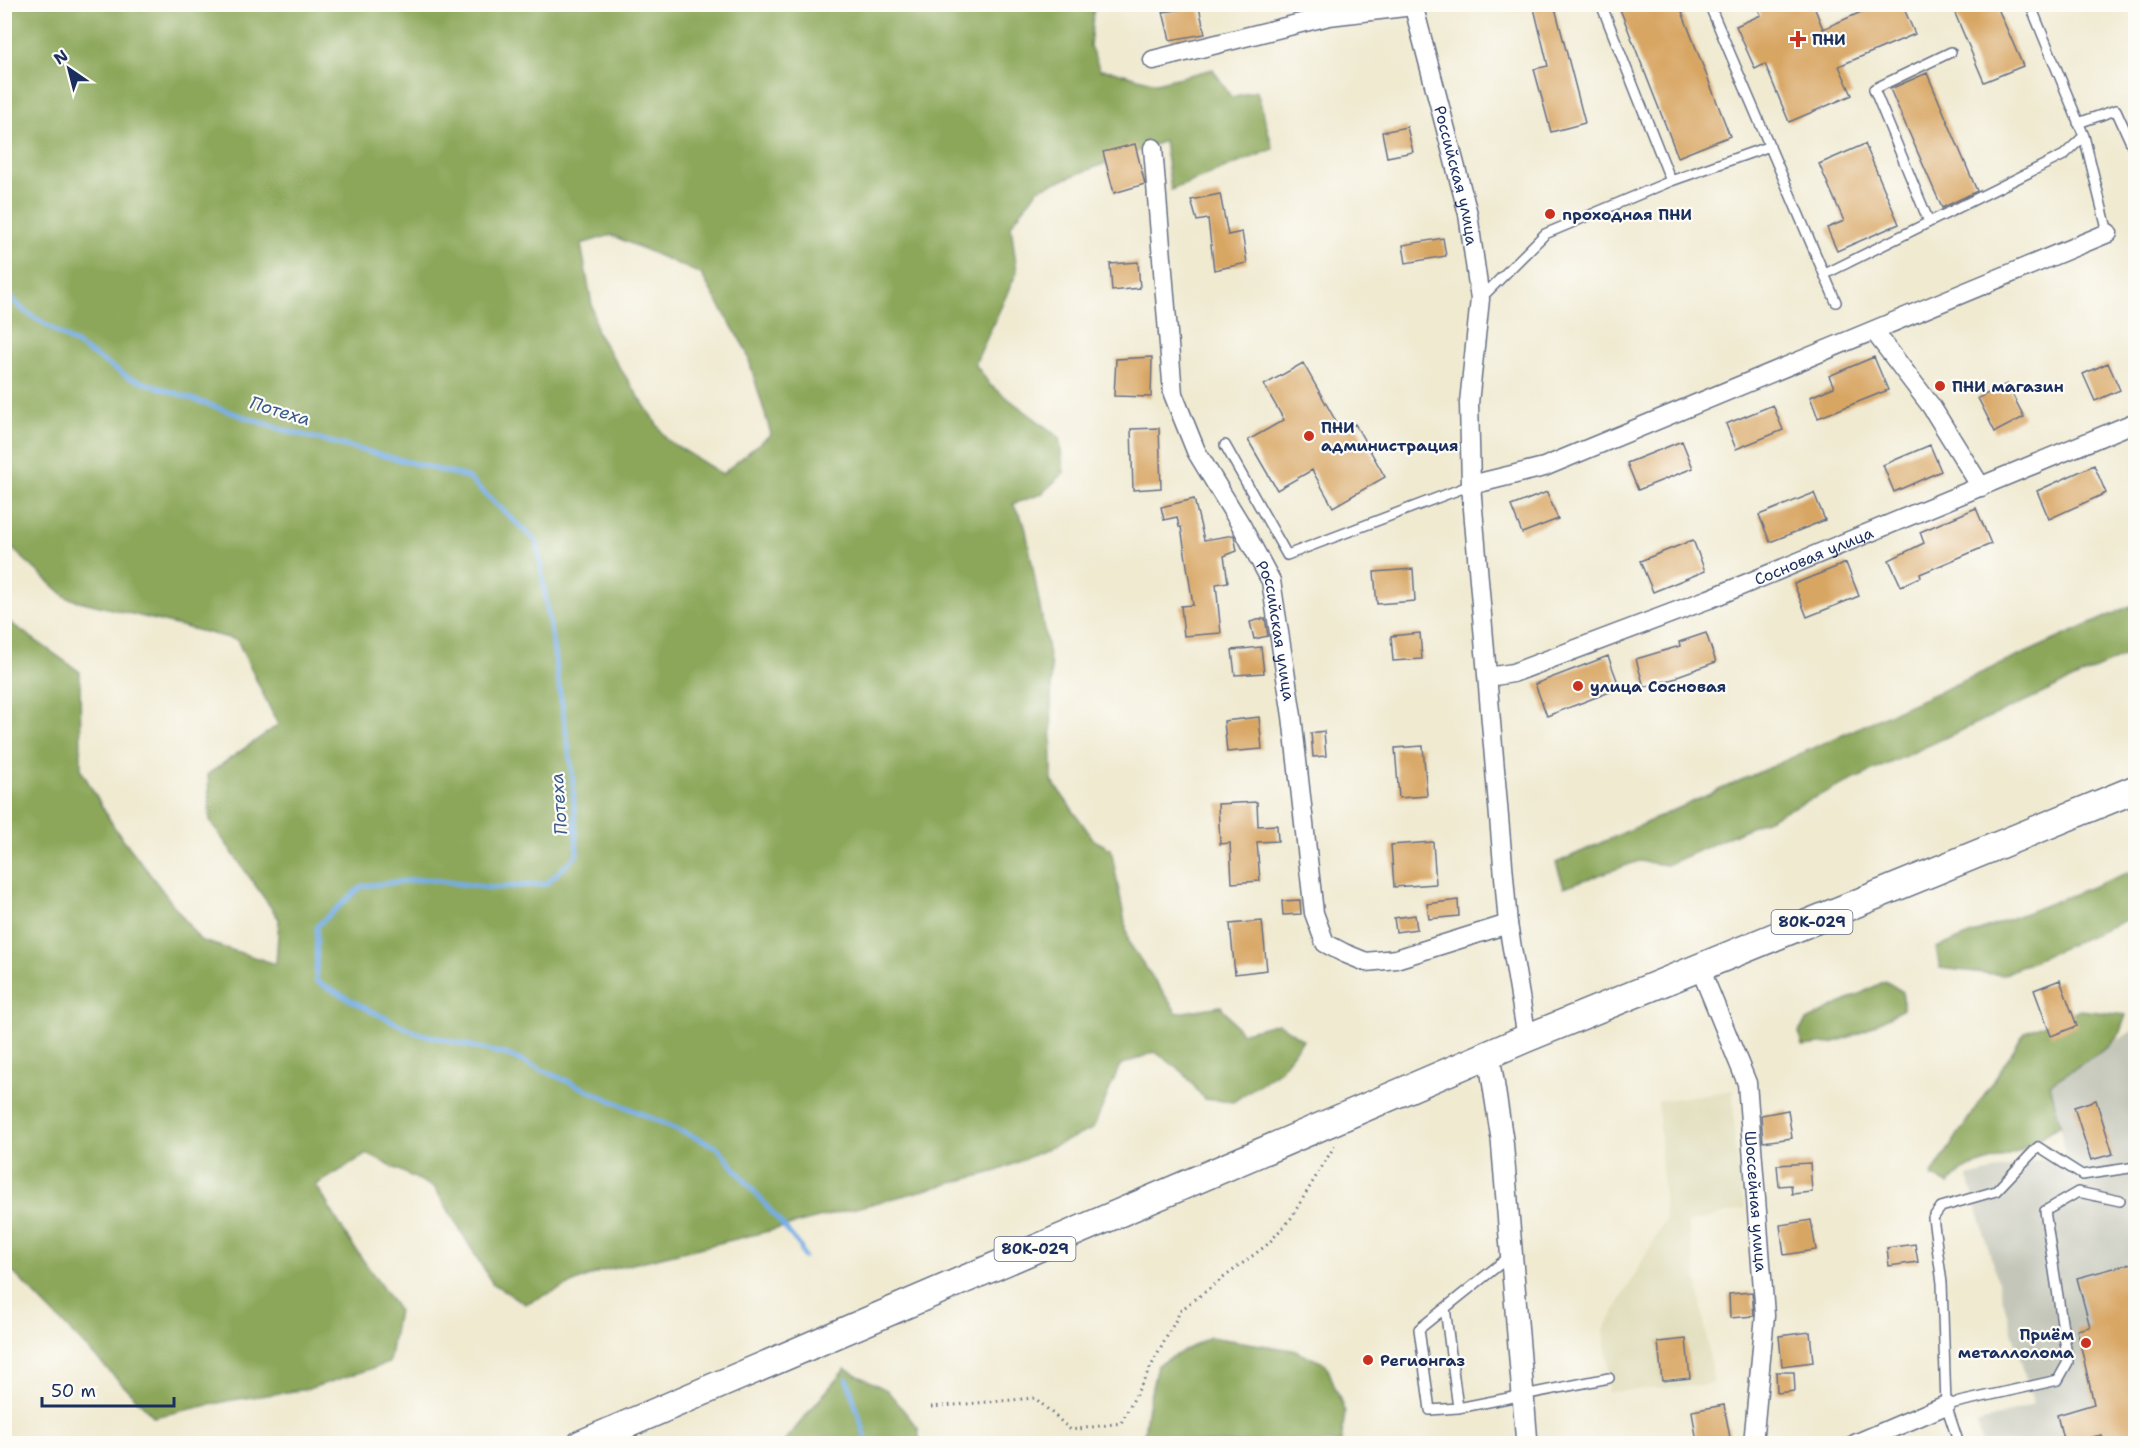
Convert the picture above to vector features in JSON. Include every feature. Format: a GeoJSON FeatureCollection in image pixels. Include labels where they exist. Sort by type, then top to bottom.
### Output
{"type":"FeatureCollection","features":[{"type":"Feature","properties":{"kind":"main road","name":"80К-029"},"geometry":{"type":"LineString","coordinates":[[580,1443],[1527,1038],[2136,789]]}},
{"type":"Feature","properties":{"kind":"street"},"geometry":{"type":"LineString","coordinates":[[1153,60],[1329,16],[1413,5]]}},
{"type":"Feature","properties":{"kind":"street","name":"Российская улица"},"geometry":{"type":"LineString","coordinates":[[1413,5],[1467,214],[1480,300],[1469,403],[1471,485],[1508,924],[1527,1038]]}},
{"type":"Feature","properties":{"kind":"street","name":"Российская улица"},"geometry":{"type":"LineString","coordinates":[[1153,148],[1173,394],[1196,451],[1241,525],[1271,581],[1292,716],[1314,913],[1325,943],[1344,954],[1366,962],[1396,960],[1508,924]]}},
{"type":"Feature","properties":{"kind":"street"},"geometry":{"type":"LineString","coordinates":[[1471,485],[1544,467],[2108,234]]}},
{"type":"Feature","properties":{"kind":"street"},"geometry":{"type":"LineString","coordinates":[[1874,331],[1931,406],[1981,487]]}},
{"type":"Feature","properties":{"kind":"street","name":"Сосновая улица"},"geometry":{"type":"LineString","coordinates":[[1488,677],[1513,673],[1709,599],[2136,422]]}},
{"type":"Feature","properties":{"kind":"street","name":"Шоссейная улица"},"geometry":{"type":"LineString","coordinates":[[1700,968],[1747,1083],[1765,1315],[1753,1443]]}},
{"type":"Feature","properties":{"kind":"street"},"geometry":{"type":"LineString","coordinates":[[1489,1055],[1502,1139],[1527,1443]]}},
{"type":"Feature","properties":{"kind":"street"},"geometry":{"type":"LineString","coordinates":[[1855,1443],[1946,1405]]}},
{"type":"Feature","properties":{"kind":"lane"},"geometry":{"type":"LineString","coordinates":[[1601,4],[1671,181]]}},
{"type":"Feature","properties":{"kind":"lane"},"geometry":{"type":"LineString","coordinates":[[1708,4],[1836,302]]}},
{"type":"Feature","properties":{"kind":"lane"},"geometry":{"type":"LineString","coordinates":[[2030,4],[2084,136],[2108,234]]}},
{"type":"Feature","properties":{"kind":"lane"},"geometry":{"type":"LineString","coordinates":[[1929,222],[1874,89],[1951,51]]}},
{"type":"Feature","properties":{"kind":"lane"},"geometry":{"type":"LineString","coordinates":[[2078,123],[2116,110],[2136,154]]}},
{"type":"Feature","properties":{"kind":"lane"},"geometry":{"type":"LineString","coordinates":[[1825,274],[2064,155],[2084,136]]}},
{"type":"Feature","properties":{"kind":"lane"},"geometry":{"type":"LineString","coordinates":[[1480,300],[1545,234],[1671,181],[1770,146]]}},
{"type":"Feature","properties":{"kind":"lane"},"geometry":{"type":"LineString","coordinates":[[1225,445],[1287,555],[1471,485]]}},
{"type":"Feature","properties":{"kind":"lane"},"geometry":{"type":"LineString","coordinates":[[1959,1443],[1946,1405],[1942,1283],[1933,1218],[1941,1207],[1996,1191],[2038,1147],[2082,1175],[2136,1167]]}},
{"type":"Feature","properties":{"kind":"lane"},"geometry":{"type":"LineString","coordinates":[[1946,1405],[2058,1380],[2068,1362],[2045,1211],[2078,1191],[2120,1201]]}},
{"type":"Feature","properties":{"kind":"lane"},"geometry":{"type":"LineString","coordinates":[[1511,1255],[1419,1329],[1430,1410],[1458,1408],[1609,1378]]}},
{"type":"Feature","properties":{"kind":"lane"},"geometry":{"type":"LineString","coordinates":[[1445,1308],[1458,1408]]}},
{"type":"Feature","properties":{"kind":"path"},"geometry":{"type":"LineString","coordinates":[[931,1407],[1035,1398],[1071,1430],[1121,1423],[1181,1310],[1268,1244],[1291,1218],[1343,1133],[1338,1119]]}},
{"type":"Feature","properties":{"kind":"shaded area"},"geometry":{"type":"Polygon","coordinates":[[[2135,1029],[2135,1443],[1981,1443],[1977,1424],[2033,1404],[1968,1177],[2066,1154],[2050,1085],[2135,1029]]]}},
{"type":"Feature","properties":{"kind":"shaded area"},"geometry":{"type":"Polygon","coordinates":[[[1733,1090],[1735,1144],[1745,1208],[1688,1224],[1714,1384],[1607,1392],[1609,1378],[1604,1330],[1665,1220],[1658,1101],[1733,1090]]]}},
{"type":"Feature","properties":{"kind":"green space"},"geometry":{"type":"Polygon","coordinates":[[[5,5],[1094,5],[1090,46],[1100,70],[1113,71],[1156,83],[1213,69],[1231,97],[1257,91],[1273,149],[1171,190],[1164,141],[1038,189],[1011,225],[1017,272],[975,364],[990,385],[1059,437],[1064,473],[1041,494],[1013,504],[1025,525],[1051,667],[1052,781],[1094,840],[1111,849],[1129,943],[1177,1013],[1221,1006],[1241,1033],[1278,1023],[1303,1040],[1280,1070],[1233,1102],[1204,1099],[1183,1072],[1155,1052],[1120,1065],[1093,1129],[997,1171],[765,1232],[599,1272],[525,1304],[492,1283],[435,1188],[367,1154],[316,1185],[349,1240],[398,1310],[389,1363],[308,1389],[232,1400],[154,1417],[5,1264],[5,619],[80,672],[81,770],[114,827],[200,940],[276,964],[279,919],[210,821],[208,774],[278,725],[237,640],[67,598],[5,542],[5,5]],[[611,235],[581,244],[597,333],[667,440],[722,474],[771,434],[746,350],[701,274],[611,235]]]}},
{"type":"Feature","properties":{"kind":"green space"},"geometry":{"type":"Polygon","coordinates":[[[2135,604],[2135,651],[1667,865],[1639,861],[1564,887],[1556,863],[2135,604]]]}},
{"type":"Feature","properties":{"kind":"green space"},"geometry":{"type":"Polygon","coordinates":[[[2135,870],[2135,916],[2002,975],[1940,968],[1936,948],[2135,870]]]}},
{"type":"Feature","properties":{"kind":"green space"},"geometry":{"type":"Polygon","coordinates":[[[1885,981],[1903,992],[1903,1009],[1858,1034],[1832,1043],[1802,1046],[1799,1032],[1806,1021],[1885,981]]]}},
{"type":"Feature","properties":{"kind":"green space"},"geometry":{"type":"Polygon","coordinates":[[[2080,1010],[2126,1015],[2118,1037],[2108,1047],[2050,1084],[2060,1125],[2020,1151],[1963,1170],[1948,1184],[1931,1176],[2025,1032],[2080,1010]]]}},
{"type":"Feature","properties":{"kind":"green space"},"geometry":{"type":"Polygon","coordinates":[[[1210,1337],[1293,1350],[1326,1364],[1345,1412],[1341,1443],[1143,1443],[1157,1365],[1210,1337]]]}},
{"type":"Feature","properties":{"kind":"green space"},"geometry":{"type":"Polygon","coordinates":[[[845,1369],[887,1390],[918,1428],[920,1443],[783,1443],[845,1369]]]}},
{"type":"Feature","properties":{"kind":"building"},"geometry":{"type":"Polygon","coordinates":[[[1533,4],[1554,4],[1585,123],[1551,132],[1534,69],[1548,66],[1533,4]]]}},
{"type":"Feature","properties":{"kind":"building"},"geometry":{"type":"Polygon","coordinates":[[[1618,4],[1679,4],[1730,136],[1678,157],[1618,4]]]}},
{"type":"Feature","properties":{"kind":"building"},"geometry":{"type":"Polygon","coordinates":[[[1756,4],[1813,4],[1823,29],[1879,4],[1902,4],[1915,34],[1839,66],[1852,95],[1789,122],[1765,64],[1755,69],[1736,26],[1761,15],[1756,4]]]}},
{"type":"Feature","properties":{"kind":"building"},"geometry":{"type":"Polygon","coordinates":[[[1951,4],[1996,4],[2023,66],[1984,82],[1951,4]]]}},
{"type":"Feature","properties":{"kind":"building"},"geometry":{"type":"Polygon","coordinates":[[[1199,7],[1205,34],[1170,40],[1163,12],[1199,7]]]}},
{"type":"Feature","properties":{"kind":"building"},"geometry":{"type":"Polygon","coordinates":[[[1927,73],[1977,191],[1942,208],[1890,89],[1927,73]]]}},
{"type":"Feature","properties":{"kind":"building"},"geometry":{"type":"Polygon","coordinates":[[[1407,127],[1413,152],[1387,157],[1382,132],[1407,127]]]}},
{"type":"Feature","properties":{"kind":"building"},"geometry":{"type":"Polygon","coordinates":[[[1135,144],[1145,184],[1114,193],[1103,152],[1135,144]]]}},
{"type":"Feature","properties":{"kind":"building"},"geometry":{"type":"Polygon","coordinates":[[[1865,144],[1899,224],[1837,251],[1827,228],[1844,221],[1819,164],[1865,144]]]}},
{"type":"Feature","properties":{"kind":"building"},"geometry":{"type":"Polygon","coordinates":[[[1220,194],[1228,235],[1242,232],[1247,263],[1214,270],[1208,219],[1197,221],[1191,200],[1220,194]]]}},
{"type":"Feature","properties":{"kind":"building"},"geometry":{"type":"Polygon","coordinates":[[[1443,238],[1446,256],[1406,263],[1403,245],[1443,238]]]}},
{"type":"Feature","properties":{"kind":"building"},"geometry":{"type":"Polygon","coordinates":[[[1138,262],[1140,288],[1112,291],[1110,264],[1138,262]]]}},
{"type":"Feature","properties":{"kind":"building"},"geometry":{"type":"Polygon","coordinates":[[[1152,357],[1151,397],[1114,396],[1116,359],[1152,357]]]}},
{"type":"Feature","properties":{"kind":"building"},"geometry":{"type":"Polygon","coordinates":[[[1874,357],[1888,390],[1818,418],[1810,397],[1834,387],[1829,376],[1874,357]]]}},
{"type":"Feature","properties":{"kind":"building","name":"ПНИ администрация"},"geometry":{"type":"Polygon","coordinates":[[[1303,363],[1342,432],[1355,424],[1385,477],[1333,507],[1312,470],[1277,490],[1248,440],[1284,420],[1264,385],[1303,363]]]}},
{"type":"Feature","properties":{"kind":"building"},"geometry":{"type":"Polygon","coordinates":[[[2108,363],[2120,390],[2095,401],[2083,374],[2108,363]]]}},
{"type":"Feature","properties":{"kind":"building"},"geometry":{"type":"Polygon","coordinates":[[[2007,384],[2024,417],[1995,432],[1978,398],[2007,384]]]}},
{"type":"Feature","properties":{"kind":"building"},"geometry":{"type":"Polygon","coordinates":[[[1773,405],[1783,430],[1736,449],[1726,424],[1773,405]]]}},
{"type":"Feature","properties":{"kind":"building"},"geometry":{"type":"Polygon","coordinates":[[[1159,428],[1161,488],[1133,490],[1131,429],[1159,428]]]}},
{"type":"Feature","properties":{"kind":"building"},"geometry":{"type":"Polygon","coordinates":[[[1682,441],[1693,468],[1638,490],[1627,463],[1682,441]]]}},
{"type":"Feature","properties":{"kind":"building"},"geometry":{"type":"Polygon","coordinates":[[[1930,445],[1941,471],[1894,492],[1883,465],[1930,445]]]}},
{"type":"Feature","properties":{"kind":"building"},"geometry":{"type":"Polygon","coordinates":[[[2094,465],[2106,493],[2049,519],[2037,491],[2094,465]]]}},
{"type":"Feature","properties":{"kind":"building"},"geometry":{"type":"Polygon","coordinates":[[[1547,492],[1558,519],[1522,533],[1511,506],[1547,492]]]}},
{"type":"Feature","properties":{"kind":"building"},"geometry":{"type":"Polygon","coordinates":[[[1814,493],[1825,520],[1770,542],[1759,515],[1814,493]]]}},
{"type":"Feature","properties":{"kind":"building"},"geometry":{"type":"Polygon","coordinates":[[[1194,499],[1204,540],[1234,535],[1237,551],[1224,556],[1228,582],[1216,584],[1221,633],[1184,636],[1181,606],[1193,605],[1181,527],[1179,527],[1177,517],[1164,520],[1161,507],[1194,499]]]}},
{"type":"Feature","properties":{"kind":"building"},"geometry":{"type":"Polygon","coordinates":[[[1976,508],[1991,544],[1920,574],[1921,577],[1901,586],[1889,560],[1924,543],[1920,532],[1976,508]]]}},
{"type":"Feature","properties":{"kind":"building"},"geometry":{"type":"Polygon","coordinates":[[[1693,540],[1705,571],[1653,592],[1640,561],[1693,540]]]}},
{"type":"Feature","properties":{"kind":"building"},"geometry":{"type":"Polygon","coordinates":[[[1846,563],[1859,596],[1807,617],[1794,584],[1846,563]]]}},
{"type":"Feature","properties":{"kind":"building"},"geometry":{"type":"Polygon","coordinates":[[[1413,569],[1415,601],[1377,604],[1374,572],[1413,569]]]}},
{"type":"Feature","properties":{"kind":"building"},"geometry":{"type":"Polygon","coordinates":[[[1265,618],[1268,636],[1254,639],[1250,622],[1265,618]]]}},
{"type":"Feature","properties":{"kind":"building"},"geometry":{"type":"Polygon","coordinates":[[[1420,633],[1422,659],[1393,661],[1391,636],[1420,633]]]}},
{"type":"Feature","properties":{"kind":"building"},"geometry":{"type":"Polygon","coordinates":[[[1706,633],[1716,662],[1677,676],[1677,678],[1644,687],[1636,659],[1680,646],[1679,642],[1706,633]]]}},
{"type":"Feature","properties":{"kind":"building"},"geometry":{"type":"Polygon","coordinates":[[[1261,647],[1264,673],[1235,675],[1232,650],[1261,647]]]}},
{"type":"Feature","properties":{"kind":"building","name":"улица Сосновая"},"geometry":{"type":"Polygon","coordinates":[[[1608,656],[1620,688],[1547,716],[1535,684],[1608,656]]]}},
{"type":"Feature","properties":{"kind":"building"},"geometry":{"type":"Polygon","coordinates":[[[1259,717],[1262,749],[1227,752],[1224,721],[1259,717]]]}},
{"type":"Feature","properties":{"kind":"building"},"geometry":{"type":"Polygon","coordinates":[[[1324,731],[1326,756],[1313,757],[1311,733],[1324,731]]]}},
{"type":"Feature","properties":{"kind":"building"},"geometry":{"type":"Polygon","coordinates":[[[1423,746],[1427,796],[1399,798],[1395,748],[1423,746]]]}},
{"type":"Feature","properties":{"kind":"building"},"geometry":{"type":"Polygon","coordinates":[[[1257,802],[1258,826],[1277,825],[1278,841],[1257,842],[1260,881],[1232,883],[1230,843],[1220,844],[1218,804],[1257,802]]]}},
{"type":"Feature","properties":{"kind":"building"},"geometry":{"type":"Polygon","coordinates":[[[1433,842],[1436,884],[1394,887],[1391,845],[1433,842]]]}},
{"type":"Feature","properties":{"kind":"building"},"geometry":{"type":"Polygon","coordinates":[[[1300,900],[1301,914],[1283,915],[1282,901],[1300,900]]]}},
{"type":"Feature","properties":{"kind":"building"},"geometry":{"type":"Polygon","coordinates":[[[1458,900],[1459,916],[1429,919],[1427,904],[1458,900]]]}},
{"type":"Feature","properties":{"kind":"building"},"geometry":{"type":"Polygon","coordinates":[[[1415,915],[1417,929],[1396,932],[1394,918],[1415,915]]]}},
{"type":"Feature","properties":{"kind":"building"},"geometry":{"type":"Polygon","coordinates":[[[1262,921],[1267,970],[1235,974],[1230,924],[1262,921]]]}},
{"type":"Feature","properties":{"kind":"building"},"geometry":{"type":"Polygon","coordinates":[[[2060,980],[2077,1026],[2051,1036],[2034,990],[2060,980]]]}},
{"type":"Feature","properties":{"kind":"building"},"geometry":{"type":"Polygon","coordinates":[[[2096,1100],[2113,1154],[2091,1160],[2074,1107],[2096,1100]]]}},
{"type":"Feature","properties":{"kind":"building"},"geometry":{"type":"Polygon","coordinates":[[[1788,1110],[1792,1138],[1763,1142],[1761,1115],[1788,1110]]]}},
{"type":"Feature","properties":{"kind":"building"},"geometry":{"type":"Polygon","coordinates":[[[1810,1163],[1812,1192],[1792,1194],[1791,1185],[1779,1186],[1777,1165],[1810,1163]]]}},
{"type":"Feature","properties":{"kind":"building"},"geometry":{"type":"Polygon","coordinates":[[[1811,1220],[1816,1250],[1784,1255],[1780,1225],[1811,1220]]]}},
{"type":"Feature","properties":{"kind":"building"},"geometry":{"type":"Polygon","coordinates":[[[1915,1244],[1918,1262],[1889,1266],[1887,1248],[1915,1244]]]}},
{"type":"Feature","properties":{"kind":"building"},"geometry":{"type":"Polygon","coordinates":[[[2136,1262],[2136,1443],[2104,1443],[2102,1435],[2064,1443],[2057,1415],[2094,1404],[2077,1330],[2090,1327],[2077,1278],[2136,1262]]]}},
{"type":"Feature","properties":{"kind":"building"},"geometry":{"type":"Polygon","coordinates":[[[1752,1292],[1754,1316],[1730,1318],[1729,1294],[1752,1292]]]}},
{"type":"Feature","properties":{"kind":"building"},"geometry":{"type":"Polygon","coordinates":[[[1810,1332],[1813,1362],[1782,1366],[1779,1336],[1810,1332]]]}},
{"type":"Feature","properties":{"kind":"building"},"geometry":{"type":"Polygon","coordinates":[[[1686,1339],[1690,1378],[1662,1381],[1658,1342],[1686,1339]]]}},
{"type":"Feature","properties":{"kind":"building"},"geometry":{"type":"Polygon","coordinates":[[[1776,1372],[1794,1372],[1795,1391],[1777,1393],[1776,1372]]]}},
{"type":"Feature","properties":{"kind":"building"},"geometry":{"type":"Polygon","coordinates":[[[1724,1405],[1731,1443],[1697,1443],[1692,1411],[1724,1405]]]}},
{"type":"Feature","properties":{"kind":"waterway","name":"Потеха"},"geometry":{"type":"LineString","coordinates":[[4,290],[23,310],[128,377],[283,430],[467,477],[537,542],[572,771],[577,855],[546,884],[491,888],[424,879],[362,886],[317,926],[316,981],[417,1033],[508,1055],[717,1147],[800,1246],[804,1257]]}},
{"type":"Feature","properties":{"kind":"waterway","name":"Потеха"},"geometry":{"type":"LineString","coordinates":[[847,1379],[868,1444]]}},
{"type":"Feature","properties":{"kind":"place","name":"ПНИ"},"geometry":{"type":"Point","coordinates":[1798,39]}},
{"type":"Feature","properties":{"kind":"place","name":"проходная ПНИ"},"geometry":{"type":"Point","coordinates":[1550,214]}},
{"type":"Feature","properties":{"kind":"place","name":"ПНИ магазин"},"geometry":{"type":"Point","coordinates":[1940,386]}},
{"type":"Feature","properties":{"kind":"place","name":"ПНИ администрация"},"geometry":{"type":"Point","coordinates":[1309,436]}},
{"type":"Feature","properties":{"kind":"place","name":"улица Сосновая"},"geometry":{"type":"Point","coordinates":[1578,686]}},
{"type":"Feature","properties":{"kind":"place","name":"Приём металлолома"},"geometry":{"type":"Point","coordinates":[2086,1343]}},
{"type":"Feature","properties":{"kind":"place","name":"Регионгаз"},"geometry":{"type":"Point","coordinates":[1368,1360]}}]}
